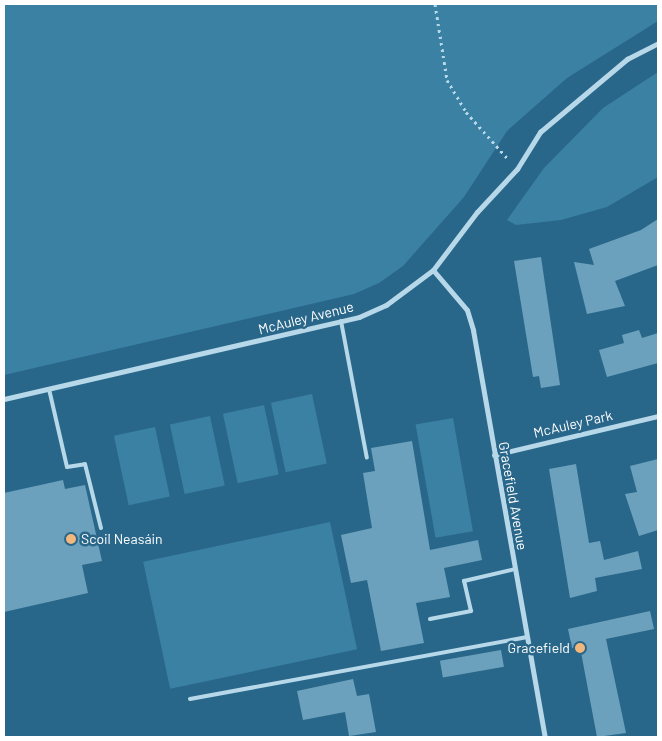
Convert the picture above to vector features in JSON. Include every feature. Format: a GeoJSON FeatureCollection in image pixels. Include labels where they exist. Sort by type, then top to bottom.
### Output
{"type":"FeatureCollection","features":[{"type":"Feature","properties":{"kind":"street","name":"McAuley Avenue"},"geometry":{"type":"LineString","coordinates":[[4,399],[342,321],[386,305],[433,270],[477,212],[517,169],[540,132],[627,59],[658,43]]}},
{"type":"Feature","properties":{"kind":"street","name":"Gracefield Avenue"},"geometry":{"type":"LineString","coordinates":[[433,270],[467,310],[545,737]]}},
{"type":"Feature","properties":{"kind":"street","name":"McAuley Park"},"geometry":{"type":"LineString","coordinates":[[494,455],[658,416]]}},
{"type":"Feature","properties":{"kind":"lane"},"geometry":{"type":"LineString","coordinates":[[342,321],[367,458]]}},
{"type":"Feature","properties":{"kind":"lane"},"geometry":{"type":"LineString","coordinates":[[49,389],[67,467],[85,464],[101,528]]}},
{"type":"Feature","properties":{"kind":"lane"},"geometry":{"type":"LineString","coordinates":[[430,619],[470,611],[464,581],[515,569]]}},
{"type":"Feature","properties":{"kind":"lane"},"geometry":{"type":"LineString","coordinates":[[190,699],[527,637]]}},
{"type":"Feature","properties":{"kind":"path"},"geometry":{"type":"LineString","coordinates":[[435,4],[446,80],[466,112],[517,169]]}},
{"type":"Feature","properties":{"kind":"shaded area"},"geometry":{"type":"Polygon","coordinates":[[[4,4],[658,4],[658,21],[567,78],[507,131],[464,197],[403,266],[379,283],[354,294],[4,375],[4,4]]]}},
{"type":"Feature","properties":{"kind":"shaded area"},"geometry":{"type":"Polygon","coordinates":[[[658,72],[658,177],[607,207],[561,220],[516,225],[507,220],[544,168],[603,108],[658,72]]]}},
{"type":"Feature","properties":{"kind":"shaded area"},"geometry":{"type":"Polygon","coordinates":[[[312,394],[327,463],[286,472],[271,403],[312,394]]]}},
{"type":"Feature","properties":{"kind":"shaded area"},"geometry":{"type":"Polygon","coordinates":[[[264,405],[279,474],[238,483],[223,414],[264,405]]]}},
{"type":"Feature","properties":{"kind":"shaded area"},"geometry":{"type":"Polygon","coordinates":[[[210,416],[225,485],[185,494],[170,425],[210,416]]]}},
{"type":"Feature","properties":{"kind":"shaded area"},"geometry":{"type":"Polygon","coordinates":[[[453,418],[473,531],[436,538],[416,425],[453,418]]]}},
{"type":"Feature","properties":{"kind":"shaded area"},"geometry":{"type":"Polygon","coordinates":[[[155,427],[170,496],[129,505],[114,436],[155,427]]]}},
{"type":"Feature","properties":{"kind":"shaded area"},"geometry":{"type":"Polygon","coordinates":[[[330,522],[357,649],[170,689],[143,562],[330,522]]]}},
{"type":"Feature","properties":{"kind":"building"},"geometry":{"type":"Polygon","coordinates":[[[658,219],[658,265],[615,281],[625,306],[587,314],[574,262],[594,265],[589,249],[641,230],[658,219]]]}},
{"type":"Feature","properties":{"kind":"building"},"geometry":{"type":"Polygon","coordinates":[[[541,257],[560,385],[541,388],[539,376],[533,377],[514,261],[541,257]]]}},
{"type":"Feature","properties":{"kind":"building"},"geometry":{"type":"Polygon","coordinates":[[[639,330],[642,338],[658,333],[658,363],[607,377],[599,350],[624,343],[622,335],[639,330]]]}},
{"type":"Feature","properties":{"kind":"building"},"geometry":{"type":"Polygon","coordinates":[[[412,441],[430,550],[478,540],[482,560],[444,568],[450,597],[416,603],[424,643],[381,651],[367,580],[351,583],[341,535],[372,528],[363,473],[375,471],[371,448],[412,441]]]}},
{"type":"Feature","properties":{"kind":"building"},"geometry":{"type":"Polygon","coordinates":[[[658,459],[658,530],[639,536],[625,494],[637,492],[630,466],[658,459]]]}},
{"type":"Feature","properties":{"kind":"building"},"geometry":{"type":"Polygon","coordinates":[[[576,464],[589,543],[600,541],[604,560],[638,551],[642,569],[595,578],[597,591],[570,598],[549,469],[576,464]]]}},
{"type":"Feature","properties":{"kind":"building","name":"Scoil Neasáin"},"geometry":{"type":"Polygon","coordinates":[[[63,480],[65,489],[85,485],[102,561],[82,565],[88,593],[4,612],[4,493],[63,480]]]}},
{"type":"Feature","properties":{"kind":"building"},"geometry":{"type":"Polygon","coordinates":[[[650,611],[654,629],[606,639],[626,733],[597,737],[580,647],[572,648],[568,629],[650,611]]]}},
{"type":"Feature","properties":{"kind":"building"},"geometry":{"type":"Polygon","coordinates":[[[501,650],[504,667],[443,678],[440,661],[501,650]]]}},
{"type":"Feature","properties":{"kind":"building"},"geometry":{"type":"Polygon","coordinates":[[[353,679],[357,696],[369,694],[376,732],[349,736],[345,712],[303,720],[297,691],[353,679]]]}},
{"type":"Feature","properties":{"kind":"place","name":"Scoil Neasáin"},"geometry":{"type":"Point","coordinates":[71,539]}},
{"type":"Feature","properties":{"kind":"place","name":"Gracefield"},"geometry":{"type":"Point","coordinates":[580,648]}}]}
